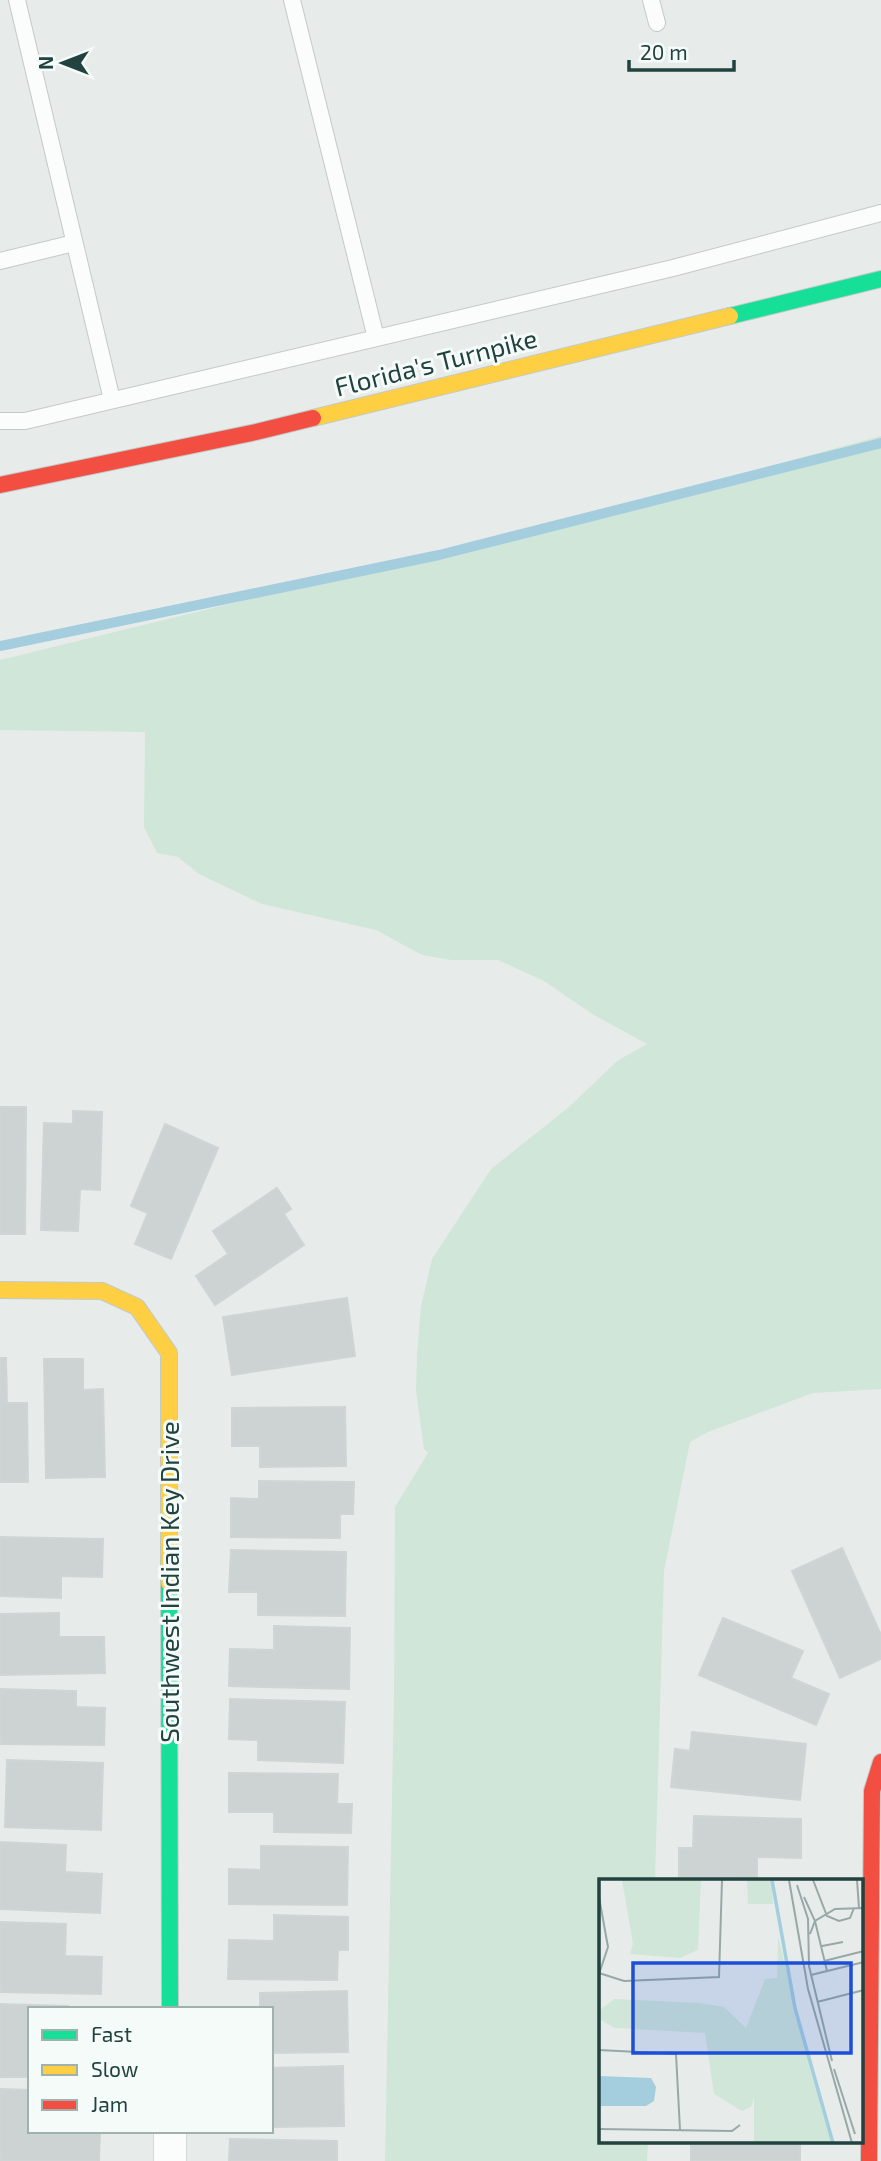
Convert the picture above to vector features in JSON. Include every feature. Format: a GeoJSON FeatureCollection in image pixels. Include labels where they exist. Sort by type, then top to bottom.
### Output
{"type":"FeatureCollection","features":[{"type":"Feature","properties":{"kind":"main road","name":"Florida's Turnpike"},"geometry":{"type":"LineString","coordinates":[[0,485],[256,432],[881,279]]}},
{"type":"Feature","properties":{"kind":"main road","name":"Southwest Indian Key Drive"},"geometry":{"type":"LineString","coordinates":[[0,1290],[102,1291],[138,1307],[169,1353],[170,2007]]}},
{"type":"Feature","properties":{"kind":"main road"},"geometry":{"type":"LineString","coordinates":[[869,2161],[872,1791],[881,1762]]}},
{"type":"Feature","properties":{"kind":"street"},"geometry":{"type":"LineString","coordinates":[[170,2133],[170,2161]]}},
{"type":"Feature","properties":{"kind":"lane"},"geometry":{"type":"LineString","coordinates":[[16,0],[112,400]]}},
{"type":"Feature","properties":{"kind":"lane"},"geometry":{"type":"LineString","coordinates":[[292,0],[376,338]]}},
{"type":"Feature","properties":{"kind":"lane"},"geometry":{"type":"LineString","coordinates":[[651,0],[657,23]]}},
{"type":"Feature","properties":{"kind":"lane"},"geometry":{"type":"LineString","coordinates":[[0,421],[25,421],[673,268],[881,213]]}},
{"type":"Feature","properties":{"kind":"lane"},"geometry":{"type":"LineString","coordinates":[[0,261],[74,243]]}},
{"type":"Feature","properties":{"kind":"green space"},"geometry":{"type":"Polygon","coordinates":[[[881,436],[881,1389],[813,1393],[708,1432],[690,1442],[664,1571],[655,1879],[599,1879],[599,2144],[648,2144],[647,2161],[385,2161],[395,1507],[428,1453],[424,1449],[416,1391],[421,1306],[432,1259],[491,1169],[569,1107],[617,1061],[647,1044],[594,1015],[544,981],[498,960],[451,960],[422,955],[376,930],[262,904],[199,874],[178,857],[157,853],[144,827],[145,732],[0,730],[0,660],[512,535],[881,436]]]}},
{"type":"Feature","properties":{"kind":"building"},"geometry":{"type":"Polygon","coordinates":[[[0,1107],[26,1107],[25,1234],[0,1234],[0,1107]]]}},
{"type":"Feature","properties":{"kind":"building"},"geometry":{"type":"Polygon","coordinates":[[[73,1111],[102,1112],[100,1190],[80,1189],[78,1231],[41,1230],[44,1123],[73,1124],[73,1111]]]}},
{"type":"Feature","properties":{"kind":"building"},"geometry":{"type":"Polygon","coordinates":[[[165,1124],[218,1148],[171,1259],[135,1244],[148,1213],[131,1206],[165,1124]]]}},
{"type":"Feature","properties":{"kind":"building"},"geometry":{"type":"Polygon","coordinates":[[[277,1188],[291,1209],[284,1214],[304,1245],[215,1305],[196,1276],[228,1254],[213,1231],[277,1188]]]}},
{"type":"Feature","properties":{"kind":"building"},"geometry":{"type":"Polygon","coordinates":[[[347,1298],[355,1356],[232,1375],[223,1317],[347,1298]]]}},
{"type":"Feature","properties":{"kind":"building"},"geometry":{"type":"Polygon","coordinates":[[[0,1358],[6,1358],[7,1403],[27,1403],[28,1482],[0,1482],[0,1358]]]}},
{"type":"Feature","properties":{"kind":"building"},"geometry":{"type":"Polygon","coordinates":[[[44,1359],[83,1359],[83,1390],[103,1389],[105,1477],[46,1478],[44,1359]]]}},
{"type":"Feature","properties":{"kind":"building"},"geometry":{"type":"Polygon","coordinates":[[[345,1407],[346,1466],[260,1467],[260,1446],[232,1446],[232,1408],[345,1407]]]}},
{"type":"Feature","properties":{"kind":"building"},"geometry":{"type":"Polygon","coordinates":[[[259,1481],[354,1482],[353,1514],[340,1514],[340,1538],[231,1537],[231,1498],[259,1499],[259,1481]]]}},
{"type":"Feature","properties":{"kind":"building"},"geometry":{"type":"Polygon","coordinates":[[[0,1537],[103,1539],[102,1577],[61,1576],[61,1598],[0,1596],[0,1537]]]}},
{"type":"Feature","properties":{"kind":"building"},"geometry":{"type":"Polygon","coordinates":[[[842,1548],[881,1635],[881,1659],[840,1678],[792,1571],[842,1548]]]}},
{"type":"Feature","properties":{"kind":"building"},"geometry":{"type":"Polygon","coordinates":[[[231,1550],[346,1552],[345,1616],[258,1615],[258,1592],[229,1592],[231,1550]]]}},
{"type":"Feature","properties":{"kind":"building"},"geometry":{"type":"Polygon","coordinates":[[[59,1613],[59,1637],[104,1637],[105,1673],[0,1675],[0,1614],[59,1613]]]}},
{"type":"Feature","properties":{"kind":"building"},"geometry":{"type":"Polygon","coordinates":[[[723,1618],[803,1651],[791,1678],[829,1694],[816,1725],[699,1675],[723,1618]]]}},
{"type":"Feature","properties":{"kind":"building"},"geometry":{"type":"Polygon","coordinates":[[[274,1626],[350,1628],[349,1689],[229,1686],[230,1649],[274,1650],[274,1626]]]}},
{"type":"Feature","properties":{"kind":"building"},"geometry":{"type":"Polygon","coordinates":[[[0,1689],[76,1691],[76,1707],[105,1708],[104,1745],[0,1744],[0,1689]]]}},
{"type":"Feature","properties":{"kind":"building"},"geometry":{"type":"Polygon","coordinates":[[[230,1699],[345,1702],[343,1763],[258,1760],[258,1740],[229,1739],[230,1699]]]}},
{"type":"Feature","properties":{"kind":"building"},"geometry":{"type":"Polygon","coordinates":[[[692,1732],[806,1744],[800,1800],[671,1787],[675,1749],[690,1751],[692,1732]]]}},
{"type":"Feature","properties":{"kind":"building"},"geometry":{"type":"Polygon","coordinates":[[[7,1760],[103,1763],[101,1830],[5,1827],[7,1760]]]}},
{"type":"Feature","properties":{"kind":"building"},"geometry":{"type":"Polygon","coordinates":[[[229,1773],[338,1774],[337,1804],[352,1804],[351,1833],[274,1832],[274,1812],[229,1812],[229,1773]]]}},
{"type":"Feature","properties":{"kind":"building"},"geometry":{"type":"Polygon","coordinates":[[[694,1816],[801,1819],[801,1858],[757,1857],[757,1877],[679,1876],[679,1848],[693,1848],[694,1816]]]}},
{"type":"Feature","properties":{"kind":"building"},"geometry":{"type":"Polygon","coordinates":[[[0,1842],[66,1845],[65,1872],[102,1874],[100,1913],[0,1909],[0,1842]]]}},
{"type":"Feature","properties":{"kind":"building"},"geometry":{"type":"Polygon","coordinates":[[[261,1846],[348,1847],[347,1905],[229,1904],[229,1869],[261,1870],[261,1846]]]}},
{"type":"Feature","properties":{"kind":"building"},"geometry":{"type":"Polygon","coordinates":[[[274,1915],[348,1917],[348,1950],[338,1950],[337,1980],[228,1979],[229,1940],[274,1941],[274,1915]]]}},
{"type":"Feature","properties":{"kind":"building"},"geometry":{"type":"Polygon","coordinates":[[[0,1922],[66,1924],[65,1956],[102,1957],[101,1994],[0,1992],[0,1922]]]}},
{"type":"Feature","properties":{"kind":"building"},"geometry":{"type":"Polygon","coordinates":[[[347,1991],[348,2052],[273,2053],[273,2007],[260,2007],[260,1993],[347,1991]]]}},
{"type":"Feature","properties":{"kind":"building"},"geometry":{"type":"Polygon","coordinates":[[[0,2004],[68,2006],[28,2007],[28,2077],[0,2077],[0,2004]]]}},
{"type":"Feature","properties":{"kind":"building"},"geometry":{"type":"Polygon","coordinates":[[[343,2066],[344,2126],[273,2127],[273,2068],[343,2066]]]}},
{"type":"Feature","properties":{"kind":"building"},"geometry":{"type":"Polygon","coordinates":[[[0,2089],[28,2090],[28,2133],[100,2133],[99,2161],[0,2160],[0,2089]]]}},
{"type":"Feature","properties":{"kind":"building"},"geometry":{"type":"Polygon","coordinates":[[[230,2139],[337,2141],[337,2161],[229,2161],[230,2139]]]}},
{"type":"Feature","properties":{"kind":"building"},"geometry":{"type":"Polygon","coordinates":[[[691,2144],[800,2144],[800,2161],[691,2161],[691,2144]]]}},
{"type":"Feature","properties":{"kind":"waterway"},"geometry":{"type":"LineString","coordinates":[[0,646],[439,555],[881,443]]}},
{"type":"Feature","properties":{"kind":"traffic: fast"},"geometry":{"type":"LineString","coordinates":[[730,316],[881,279]]}},
{"type":"Feature","properties":{"kind":"traffic: fast"},"geometry":{"type":"LineString","coordinates":[[169,1583],[170,2007]]}},
{"type":"Feature","properties":{"kind":"traffic: slow"},"geometry":{"type":"LineString","coordinates":[[313,418],[730,316]]}},
{"type":"Feature","properties":{"kind":"traffic: slow"},"geometry":{"type":"LineString","coordinates":[[0,1290],[102,1291],[137,1307],[169,1353],[169,1583]]}},
{"type":"Feature","properties":{"kind":"traffic: jam"},"geometry":{"type":"LineString","coordinates":[[0,485],[313,418]]}},
{"type":"Feature","properties":{"kind":"traffic: jam"},"geometry":{"type":"LineString","coordinates":[[869,2161],[872,1791],[881,1762]]}}]}
